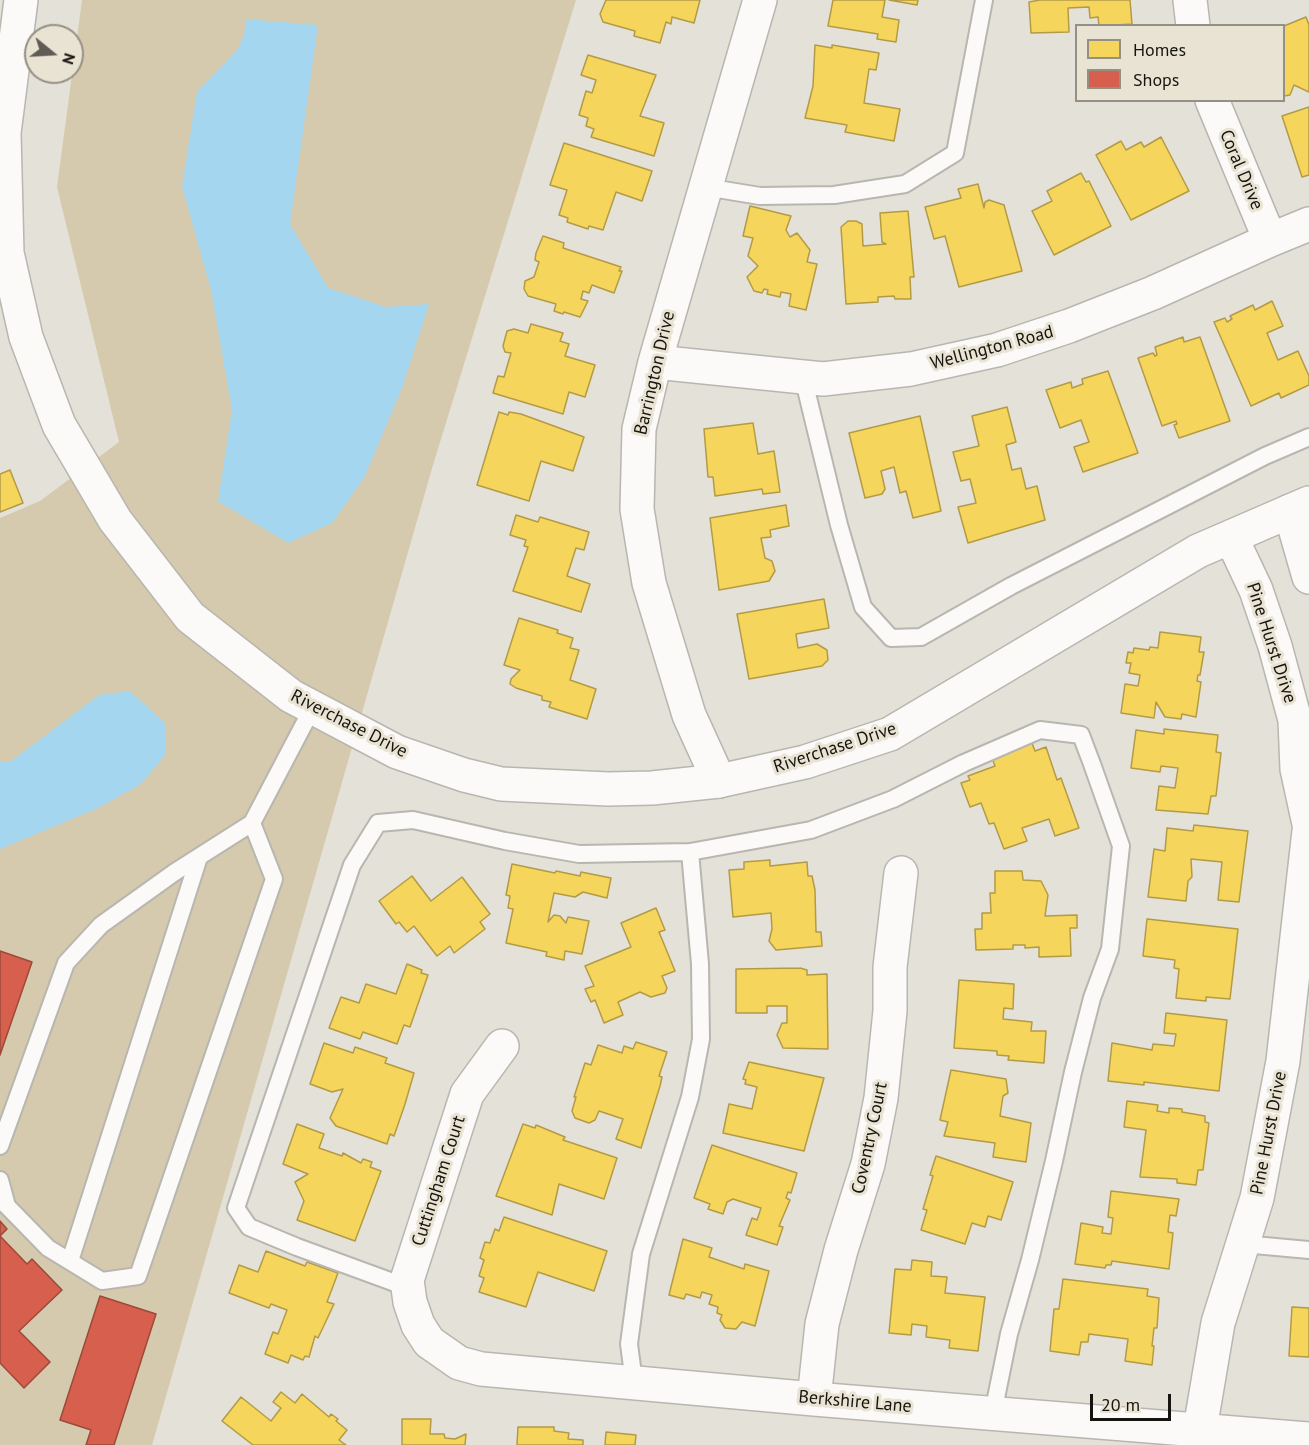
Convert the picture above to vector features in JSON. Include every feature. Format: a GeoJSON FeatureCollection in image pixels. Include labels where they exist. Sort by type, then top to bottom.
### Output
{"type":"FeatureCollection","features":[{"type":"Feature","properties":{"kind":"street","name":"Riverchase Drive"},"geometry":{"type":"LineString","coordinates":[[21,0],[5,82],[7,253],[26,337],[58,425],[116,520],[190,617],[291,696],[397,752],[464,775],[501,784],[608,789],[719,782],[805,762],[890,734],[1197,551],[1299,507]]}},
{"type":"Feature","properties":{"kind":"street","name":"Barrington Drive"},"geometry":{"type":"LineString","coordinates":[[719,782],[689,715],[649,583],[637,509],[639,429],[655,362],[760,0]]}},
{"type":"Feature","properties":{"kind":"street"},"geometry":{"type":"LineString","coordinates":[[1190,0],[1193,24]]}},
{"type":"Feature","properties":{"kind":"street","name":"Coral Drive"},"geometry":{"type":"LineString","coordinates":[[1213,102],[1270,240]]}},
{"type":"Feature","properties":{"kind":"street","name":"Wellington Road"},"geometry":{"type":"LineString","coordinates":[[655,362],[823,379],[911,369],[997,350],[1070,326],[1154,293],[1309,224]]}},
{"type":"Feature","properties":{"kind":"street"},"geometry":{"type":"LineString","coordinates":[[1299,507],[1309,577]]}},
{"type":"Feature","properties":{"kind":"street","name":"Pine Hurst Drive"},"geometry":{"type":"LineString","coordinates":[[1231,537],[1256,590],[1278,656],[1295,720],[1297,769],[1309,824]]}},
{"type":"Feature","properties":{"kind":"street","name":"Pine Hurst Drive"},"geometry":{"type":"LineString","coordinates":[[1200,1429],[1218,1323],[1296,1062],[1309,831]]}},
{"type":"Feature","properties":{"kind":"street","name":"Coventry Court"},"geometry":{"type":"LineString","coordinates":[[814,1399],[822,1324],[841,1250],[868,1164],[881,1098],[890,1011],[890,966],[902,873]]}},
{"type":"Feature","properties":{"kind":"street","name":"Cuttingham Court"},"geometry":{"type":"LineString","coordinates":[[418,1325],[410,1302],[407,1280],[467,1094],[502,1046]]}},
{"type":"Feature","properties":{"kind":"street","name":"Berkshire Lane"},"geometry":{"type":"LineString","coordinates":[[418,1325],[429,1342],[459,1363],[481,1369],[814,1399],[1309,1439]]}},
{"type":"Feature","properties":{"kind":"lane"},"geometry":{"type":"LineString","coordinates":[[705,187],[760,196],[834,195],[905,184],[955,153],[984,0]]}},
{"type":"Feature","properties":{"kind":"lane"},"geometry":{"type":"LineString","coordinates":[[803,377],[839,525],[862,607],[891,638],[921,637],[1011,586],[1265,456],[1309,437]]}},
{"type":"Feature","properties":{"kind":"lane"},"geometry":{"type":"LineString","coordinates":[[0,1146],[66,963],[101,925],[175,872],[252,823],[313,707]]}},
{"type":"Feature","properties":{"kind":"lane"},"geometry":{"type":"LineString","coordinates":[[409,1288],[249,1227],[236,1208],[352,865],[378,824],[413,820],[505,841],[579,854],[690,852],[811,830],[893,799],[964,763],[1040,730],[1081,735],[1121,846],[1110,948],[1092,998],[1072,1072],[1054,1161],[1009,1334],[993,1413]]}},
{"type":"Feature","properties":{"kind":"lane"},"geometry":{"type":"LineString","coordinates":[[0,1180],[7,1206],[48,1248],[102,1281],[138,1276],[274,879],[252,823]]}},
{"type":"Feature","properties":{"kind":"lane"},"geometry":{"type":"LineString","coordinates":[[634,1383],[629,1344],[642,1254],[690,1097],[701,1039],[700,964],[690,852]]}},
{"type":"Feature","properties":{"kind":"lane"},"geometry":{"type":"LineString","coordinates":[[70,1261],[199,857]]}},
{"type":"Feature","properties":{"kind":"lane"},"geometry":{"type":"LineString","coordinates":[[1243,1244],[1309,1250]]}},
{"type":"Feature","properties":{"kind":"shaded area"},"geometry":{"type":"Polygon","coordinates":[[[82,0],[576,0],[433,465],[152,1445],[0,1445],[0,518],[40,501],[119,442],[57,187],[71,84],[84,84],[84,24],[79,24],[82,0]]]}},
{"type":"Feature","properties":{"kind":"water"},"geometry":{"type":"Polygon","coordinates":[[[246,19],[318,25],[290,224],[328,288],[386,307],[429,304],[402,388],[364,478],[332,523],[288,543],[218,501],[232,410],[211,290],[182,186],[197,92],[237,50],[244,35],[246,19]]]}},
{"type":"Feature","properties":{"kind":"water"},"geometry":{"type":"Polygon","coordinates":[[[130,691],[166,724],[165,755],[141,784],[98,808],[0,849],[0,762],[10,762],[99,695],[130,691]]]}},
{"type":"Feature","properties":{"kind":"building: Homes"},"geometry":{"type":"Polygon","coordinates":[[[606,0],[700,0],[694,23],[672,17],[671,24],[666,22],[660,43],[634,36],[635,31],[603,22],[600,14],[606,0]]]}},
{"type":"Feature","properties":{"kind":"building: Homes"},"geometry":{"type":"Polygon","coordinates":[[[833,0],[885,0],[882,17],[899,20],[896,42],[877,39],[878,34],[828,26],[833,0]]]}},
{"type":"Feature","properties":{"kind":"building: Homes"},"geometry":{"type":"Polygon","coordinates":[[[889,0],[918,0],[917,5],[889,0]]]}},
{"type":"Feature","properties":{"kind":"building: Homes"},"geometry":{"type":"Polygon","coordinates":[[[1130,0],[1132,24],[1099,24],[1098,17],[1090,18],[1089,7],[1068,8],[1069,32],[1031,33],[1029,2],[1130,0]]]}},
{"type":"Feature","properties":{"kind":"building: Homes"},"geometry":{"type":"Polygon","coordinates":[[[1306,17],[1309,25],[1309,92],[1294,85],[1290,95],[1285,96],[1285,26],[1306,17]]]}},
{"type":"Feature","properties":{"kind":"building: Homes"},"geometry":{"type":"Polygon","coordinates":[[[815,45],[832,48],[832,45],[879,53],[876,70],[869,69],[864,103],[900,109],[894,141],[845,132],[847,125],[805,118],[813,86],[815,45]]]}},
{"type":"Feature","properties":{"kind":"building: Homes"},"geometry":{"type":"Polygon","coordinates":[[[588,55],[656,75],[640,116],[664,123],[654,156],[591,137],[594,129],[586,126],[588,118],[579,115],[586,91],[592,93],[596,80],[581,75],[588,55]]]}},
{"type":"Feature","properties":{"kind":"building: Homes"},"geometry":{"type":"Polygon","coordinates":[[[1309,107],[1309,175],[1302,177],[1282,116],[1309,107]]]}},
{"type":"Feature","properties":{"kind":"building: Homes"},"geometry":{"type":"Polygon","coordinates":[[[1161,137],[1189,191],[1131,220],[1096,155],[1121,141],[1126,150],[1141,142],[1144,147],[1161,137]]]}},
{"type":"Feature","properties":{"kind":"building: Homes"},"geometry":{"type":"Polygon","coordinates":[[[564,143],[652,171],[642,201],[616,192],[603,230],[589,226],[588,229],[567,222],[568,218],[559,215],[567,190],[550,185],[564,143]]]}},
{"type":"Feature","properties":{"kind":"building: Homes"},"geometry":{"type":"Polygon","coordinates":[[[1081,173],[1086,182],[1089,181],[1111,226],[1054,255],[1032,211],[1052,201],[1047,191],[1081,173]]]}},
{"type":"Feature","properties":{"kind":"building: Homes"},"geometry":{"type":"Polygon","coordinates":[[[978,184],[984,208],[985,202],[989,200],[1004,205],[1022,271],[959,287],[945,236],[934,239],[925,207],[961,198],[958,189],[978,184]]]}},
{"type":"Feature","properties":{"kind":"building: Homes"},"geometry":{"type":"Polygon","coordinates":[[[750,206],[791,216],[786,230],[790,237],[797,233],[810,250],[807,262],[817,264],[806,310],[789,306],[791,294],[781,292],[780,297],[767,294],[768,290],[764,289],[762,293],[754,291],[747,277],[758,266],[748,256],[753,238],[743,236],[750,206]]]}},
{"type":"Feature","properties":{"kind":"building: Homes"},"geometry":{"type":"Polygon","coordinates":[[[908,211],[914,277],[910,277],[911,299],[895,299],[894,296],[878,297],[878,302],[846,304],[841,227],[848,221],[856,221],[862,224],[863,246],[886,244],[882,242],[880,213],[908,211]]]}},
{"type":"Feature","properties":{"kind":"building: Homes"},"geometry":{"type":"Polygon","coordinates":[[[543,236],[564,243],[563,248],[621,267],[619,271],[622,271],[614,293],[592,285],[589,293],[583,291],[581,299],[588,301],[580,317],[554,311],[556,304],[528,296],[524,289],[525,281],[534,277],[539,262],[535,260],[536,253],[543,236]]]}},
{"type":"Feature","properties":{"kind":"building: Homes"},"geometry":{"type":"Polygon","coordinates":[[[1272,301],[1283,326],[1267,333],[1278,360],[1298,351],[1309,376],[1309,385],[1281,398],[1279,393],[1251,406],[1214,322],[1225,318],[1227,322],[1232,319],[1230,316],[1253,305],[1255,310],[1272,301]]]}},
{"type":"Feature","properties":{"kind":"building: Homes"},"geometry":{"type":"Polygon","coordinates":[[[531,324],[563,333],[560,341],[569,344],[565,356],[595,365],[585,397],[569,392],[563,414],[493,393],[498,376],[504,377],[511,353],[505,352],[503,346],[507,331],[514,329],[528,333],[531,324]]]}},
{"type":"Feature","properties":{"kind":"building: Homes"},"geometry":{"type":"Polygon","coordinates":[[[1183,337],[1184,342],[1200,337],[1230,421],[1179,438],[1174,425],[1177,424],[1176,421],[1162,426],[1138,358],[1153,353],[1155,356],[1157,355],[1155,347],[1183,337]]]}},
{"type":"Feature","properties":{"kind":"building: Homes"},"geometry":{"type":"Polygon","coordinates":[[[1108,371],[1138,453],[1083,472],[1074,447],[1089,442],[1081,420],[1060,428],[1046,390],[1071,382],[1072,388],[1083,384],[1082,379],[1108,371]]]}},
{"type":"Feature","properties":{"kind":"building: Homes"},"geometry":{"type":"Polygon","coordinates":[[[1007,407],[1016,442],[1006,445],[1012,470],[1021,468],[1026,489],[1037,486],[1045,520],[968,543],[958,507],[976,503],[970,479],[961,481],[953,452],[979,446],[972,416],[1007,407]]]}},
{"type":"Feature","properties":{"kind":"building: Homes"},"geometry":{"type":"Polygon","coordinates":[[[499,412],[508,415],[509,412],[521,414],[584,437],[573,471],[541,461],[529,501],[477,485],[499,412]]]}},
{"type":"Feature","properties":{"kind":"building: Homes"},"geometry":{"type":"Polygon","coordinates":[[[920,416],[941,511],[913,518],[906,491],[900,493],[894,467],[881,471],[885,489],[882,494],[865,498],[849,433],[920,416]]]}},
{"type":"Feature","properties":{"kind":"building: Homes"},"geometry":{"type":"Polygon","coordinates":[[[753,423],[758,454],[774,451],[780,492],[763,494],[762,489],[715,496],[713,477],[708,477],[704,429],[753,423]]]}},
{"type":"Feature","properties":{"kind":"building: Homes"},"geometry":{"type":"Polygon","coordinates":[[[10,470],[23,503],[0,512],[0,474],[10,470]]]}},
{"type":"Feature","properties":{"kind":"building: Homes"},"geometry":{"type":"Polygon","coordinates":[[[786,505],[789,526],[770,530],[771,537],[761,538],[765,558],[772,561],[775,571],[769,581],[719,590],[710,518],[786,505]]]}},
{"type":"Feature","properties":{"kind":"building: Homes"},"geometry":{"type":"Polygon","coordinates":[[[516,515],[538,522],[540,517],[589,532],[584,550],[576,548],[567,576],[590,584],[581,612],[513,591],[528,547],[524,546],[526,540],[510,535],[516,515]]]}},
{"type":"Feature","properties":{"kind":"building: Homes"},"geometry":{"type":"Polygon","coordinates":[[[824,599],[829,628],[796,634],[798,648],[817,644],[827,650],[828,660],[822,666],[749,679],[737,614],[824,599]]]}},
{"type":"Feature","properties":{"kind":"building: Homes"},"geometry":{"type":"Polygon","coordinates":[[[519,618],[558,630],[557,633],[573,638],[570,648],[579,650],[570,680],[596,689],[587,719],[549,707],[551,702],[542,700],[542,696],[510,684],[511,679],[520,670],[504,665],[519,618]]]}},
{"type":"Feature","properties":{"kind":"building: Homes"},"geometry":{"type":"Polygon","coordinates":[[[1160,632],[1201,637],[1199,652],[1204,652],[1197,681],[1201,682],[1196,717],[1182,714],[1181,719],[1165,717],[1156,702],[1154,718],[1121,713],[1125,684],[1138,686],[1140,675],[1129,673],[1131,663],[1126,663],[1128,652],[1133,653],[1134,648],[1149,650],[1150,647],[1158,648],[1160,632]]]}},
{"type":"Feature","properties":{"kind":"building: Homes"},"geometry":{"type":"Polygon","coordinates":[[[1164,729],[1218,735],[1216,752],[1221,753],[1216,796],[1211,796],[1208,814],[1156,810],[1159,786],[1175,788],[1178,768],[1161,766],[1160,772],[1131,768],[1136,730],[1164,734],[1164,729]]]}},
{"type":"Feature","properties":{"kind":"building: Homes"},"geometry":{"type":"Polygon","coordinates":[[[1030,738],[1035,751],[1046,747],[1057,780],[1061,778],[1079,828],[1055,836],[1049,819],[1022,828],[1027,841],[1004,849],[994,823],[989,824],[981,803],[970,807],[961,783],[970,780],[968,776],[995,766],[991,755],[1030,738]]]}},
{"type":"Feature","properties":{"kind":"building: Homes"},"geometry":{"type":"Polygon","coordinates":[[[1194,825],[1248,831],[1239,902],[1218,900],[1222,862],[1191,859],[1192,877],[1188,881],[1186,901],[1148,897],[1154,849],[1165,851],[1167,828],[1193,831],[1194,825]]]}},
{"type":"Feature","properties":{"kind":"building: Homes"},"geometry":{"type":"Polygon","coordinates":[[[770,860],[770,866],[807,862],[808,876],[812,876],[815,890],[816,932],[821,932],[822,946],[776,950],[769,941],[772,929],[771,913],[733,917],[729,870],[744,869],[744,862],[770,860]]]}},
{"type":"Feature","properties":{"kind":"building: Homes"},"geometry":{"type":"Polygon","coordinates":[[[512,864],[555,873],[556,871],[580,876],[581,872],[611,878],[607,898],[583,892],[575,897],[554,893],[548,922],[554,915],[560,916],[566,923],[568,917],[589,921],[582,954],[565,951],[564,960],[546,956],[547,952],[506,943],[513,909],[508,908],[510,896],[506,895],[512,864]]]}},
{"type":"Feature","properties":{"kind":"building: Homes"},"geometry":{"type":"Polygon","coordinates":[[[995,871],[1022,871],[1023,880],[1041,881],[1048,895],[1045,916],[1077,915],[1077,928],[1070,928],[1071,956],[1039,957],[1039,947],[1025,948],[1025,945],[1013,945],[1013,949],[976,950],[975,929],[982,929],[982,913],[991,913],[990,893],[995,893],[995,871]]]}},
{"type":"Feature","properties":{"kind":"building: Homes"},"geometry":{"type":"Polygon","coordinates":[[[412,876],[431,901],[462,877],[490,914],[480,922],[485,929],[454,953],[450,946],[437,956],[414,926],[407,932],[399,922],[396,924],[379,901],[412,876]]]}},
{"type":"Feature","properties":{"kind":"building: Homes"},"geometry":{"type":"Polygon","coordinates":[[[656,908],[665,930],[659,932],[675,971],[662,976],[667,988],[665,993],[651,997],[640,992],[618,1002],[623,1015],[604,1023],[595,1000],[591,1002],[585,989],[594,986],[585,966],[631,947],[621,923],[656,908]]]}},
{"type":"Feature","properties":{"kind":"building: Homes"},"geometry":{"type":"Polygon","coordinates":[[[1147,919],[1238,929],[1230,999],[1206,997],[1206,1001],[1176,998],[1179,969],[1174,968],[1175,960],[1143,956],[1147,919]]]}},
{"type":"Feature","properties":{"kind":"building: Homes"},"geometry":{"type":"Polygon","coordinates":[[[407,964],[428,975],[410,1027],[404,1025],[397,1044],[363,1032],[360,1039],[329,1028],[341,997],[359,1003],[366,984],[396,994],[407,964]]]}},
{"type":"Feature","properties":{"kind":"building: Homes"},"geometry":{"type":"Polygon","coordinates":[[[800,968],[807,970],[807,975],[827,974],[828,1049],[783,1048],[777,1035],[782,1023],[787,1023],[787,1006],[767,1006],[767,1013],[736,1013],[736,969],[800,968]]]}},
{"type":"Feature","properties":{"kind":"building: Homes"},"geometry":{"type":"Polygon","coordinates":[[[959,980],[1014,984],[1013,1009],[1004,1008],[1003,1019],[1032,1022],[1031,1031],[1046,1031],[1044,1063],[1008,1060],[1009,1056],[997,1055],[997,1051],[954,1048],[959,980]]]}},
{"type":"Feature","properties":{"kind":"building: Homes"},"geometry":{"type":"Polygon","coordinates":[[[1166,1013],[1227,1020],[1219,1091],[1144,1082],[1144,1085],[1108,1081],[1112,1043],[1152,1050],[1153,1044],[1174,1046],[1176,1034],[1164,1033],[1166,1013]]]}},
{"type":"Feature","properties":{"kind":"building: Homes"},"geometry":{"type":"Polygon","coordinates":[[[636,1042],[667,1052],[659,1076],[662,1077],[660,1086],[641,1148],[616,1139],[623,1119],[599,1111],[595,1120],[589,1123],[575,1118],[572,1111],[585,1063],[591,1065],[598,1045],[622,1053],[624,1046],[633,1049],[636,1042]]]}},
{"type":"Feature","properties":{"kind":"building: Homes"},"geometry":{"type":"Polygon","coordinates":[[[324,1043],[353,1053],[355,1047],[387,1058],[385,1063],[414,1073],[394,1136],[390,1134],[387,1144],[336,1126],[330,1118],[343,1089],[332,1092],[310,1084],[324,1043]]]}},
{"type":"Feature","properties":{"kind":"building: Homes"},"geometry":{"type":"Polygon","coordinates":[[[749,1062],[824,1078],[804,1151],[723,1133],[729,1104],[752,1109],[757,1087],[745,1084],[746,1080],[743,1079],[749,1062]]]}},
{"type":"Feature","properties":{"kind":"building: Homes"},"geometry":{"type":"Polygon","coordinates":[[[951,1070],[1006,1079],[1008,1093],[1003,1096],[1000,1116],[1031,1123],[1026,1162],[993,1157],[995,1143],[944,1136],[948,1122],[940,1120],[951,1070]]]}},
{"type":"Feature","properties":{"kind":"building: Homes"},"geometry":{"type":"Polygon","coordinates":[[[1127,1101],[1158,1105],[1157,1111],[1169,1113],[1169,1108],[1182,1109],[1182,1112],[1205,1116],[1205,1122],[1209,1123],[1203,1170],[1198,1170],[1196,1185],[1177,1183],[1177,1179],[1140,1177],[1146,1130],[1124,1127],[1127,1101]]]}},
{"type":"Feature","properties":{"kind":"building: Homes"},"geometry":{"type":"Polygon","coordinates":[[[297,1124],[324,1134],[319,1148],[342,1156],[343,1153],[361,1163],[363,1159],[372,1162],[370,1167],[381,1171],[355,1241],[297,1220],[304,1201],[295,1182],[308,1174],[283,1164],[297,1124]]]}},
{"type":"Feature","properties":{"kind":"building: Homes"},"geometry":{"type":"Polygon","coordinates":[[[523,1124],[535,1128],[536,1125],[565,1137],[563,1140],[617,1158],[604,1199],[559,1184],[552,1215],[496,1196],[523,1124]]]}},
{"type":"Feature","properties":{"kind":"building: Homes"},"geometry":{"type":"Polygon","coordinates":[[[712,1145],[797,1173],[791,1193],[788,1192],[786,1198],[790,1200],[779,1226],[783,1227],[777,1245],[746,1235],[752,1218],[757,1220],[761,1208],[733,1199],[727,1202],[723,1214],[708,1209],[710,1204],[694,1198],[712,1145]]]}},
{"type":"Feature","properties":{"kind":"building: Homes"},"geometry":{"type":"Polygon","coordinates":[[[936,1156],[1013,1182],[1001,1220],[988,1216],[985,1227],[972,1223],[965,1244],[921,1230],[927,1210],[923,1209],[933,1176],[930,1175],[936,1156]]]}},
{"type":"Feature","properties":{"kind":"building: Homes"},"geometry":{"type":"Polygon","coordinates":[[[1111,1191],[1179,1199],[1176,1216],[1170,1215],[1168,1232],[1173,1233],[1169,1269],[1112,1261],[1111,1265],[1106,1265],[1105,1268],[1075,1264],[1081,1223],[1103,1227],[1102,1233],[1111,1234],[1113,1218],[1108,1217],[1111,1191]]]}},
{"type":"Feature","properties":{"kind":"building: Homes"},"geometry":{"type":"Polygon","coordinates":[[[504,1217],[607,1251],[594,1291],[538,1272],[526,1307],[479,1292],[484,1278],[479,1276],[484,1260],[480,1258],[485,1242],[490,1243],[495,1229],[499,1231],[504,1217]]]}},
{"type":"Feature","properties":{"kind":"building: Homes"},"geometry":{"type":"Polygon","coordinates":[[[683,1239],[712,1248],[709,1257],[744,1269],[745,1264],[769,1271],[755,1326],[742,1322],[736,1329],[725,1328],[720,1320],[722,1315],[717,1313],[718,1307],[709,1304],[712,1295],[702,1292],[700,1298],[686,1294],[684,1299],[669,1295],[683,1239]]]}},
{"type":"Feature","properties":{"kind":"building: Homes"},"geometry":{"type":"Polygon","coordinates":[[[266,1251],[305,1266],[307,1262],[338,1273],[327,1302],[334,1304],[318,1338],[315,1336],[309,1357],[305,1356],[303,1360],[291,1355],[288,1363],[265,1354],[273,1332],[278,1334],[287,1310],[271,1304],[269,1308],[229,1293],[239,1265],[258,1272],[266,1251]]]}},
{"type":"Feature","properties":{"kind":"building: Homes"},"geometry":{"type":"Polygon","coordinates":[[[912,1260],[932,1262],[931,1276],[947,1277],[945,1293],[985,1297],[978,1351],[949,1348],[950,1340],[926,1337],[927,1326],[912,1324],[911,1335],[889,1333],[895,1269],[911,1270],[912,1260]]]}},
{"type":"Feature","properties":{"kind":"building: Homes"},"geometry":{"type":"Polygon","coordinates":[[[1063,1279],[1148,1289],[1147,1296],[1159,1298],[1157,1328],[1154,1328],[1152,1346],[1154,1346],[1152,1365],[1125,1361],[1128,1339],[1089,1334],[1088,1342],[1081,1342],[1079,1355],[1050,1351],[1054,1309],[1059,1309],[1063,1279]]]}},
{"type":"Feature","properties":{"kind":"building: Homes"},"geometry":{"type":"Polygon","coordinates":[[[1292,1307],[1309,1308],[1309,1357],[1289,1356],[1292,1307]]]}},
{"type":"Feature","properties":{"kind":"building: Homes"},"geometry":{"type":"Polygon","coordinates":[[[281,1392],[295,1403],[302,1394],[329,1417],[331,1414],[338,1419],[336,1421],[347,1430],[339,1440],[346,1445],[253,1445],[222,1421],[241,1397],[271,1421],[281,1408],[273,1402],[281,1392]]]}},
{"type":"Feature","properties":{"kind":"building: Homes"},"geometry":{"type":"Polygon","coordinates":[[[402,1419],[431,1419],[430,1434],[444,1434],[445,1438],[455,1439],[466,1434],[465,1445],[402,1445],[402,1419]]]}},
{"type":"Feature","properties":{"kind":"building: Homes"},"geometry":{"type":"Polygon","coordinates":[[[518,1427],[554,1427],[554,1431],[569,1433],[568,1439],[583,1440],[583,1445],[517,1445],[518,1427]]]}},
{"type":"Feature","properties":{"kind":"building: Homes"},"geometry":{"type":"Polygon","coordinates":[[[606,1432],[636,1435],[635,1445],[605,1445],[606,1432]]]}},
{"type":"Feature","properties":{"kind":"building: Shops"},"geometry":{"type":"Polygon","coordinates":[[[0,951],[32,962],[0,1055],[0,951]]]}},
{"type":"Feature","properties":{"kind":"building: Shops"},"geometry":{"type":"Polygon","coordinates":[[[0,1221],[7,1229],[0,1236],[0,1221]]]}},
{"type":"Feature","properties":{"kind":"building: Shops"},"geometry":{"type":"Polygon","coordinates":[[[0,1236],[27,1264],[32,1259],[62,1290],[19,1331],[50,1362],[24,1388],[0,1363],[0,1236]]]}},
{"type":"Feature","properties":{"kind":"building: Shops"},"geometry":{"type":"Polygon","coordinates":[[[100,1296],[156,1314],[114,1445],[86,1445],[91,1430],[60,1420],[100,1296]]]}}]}
